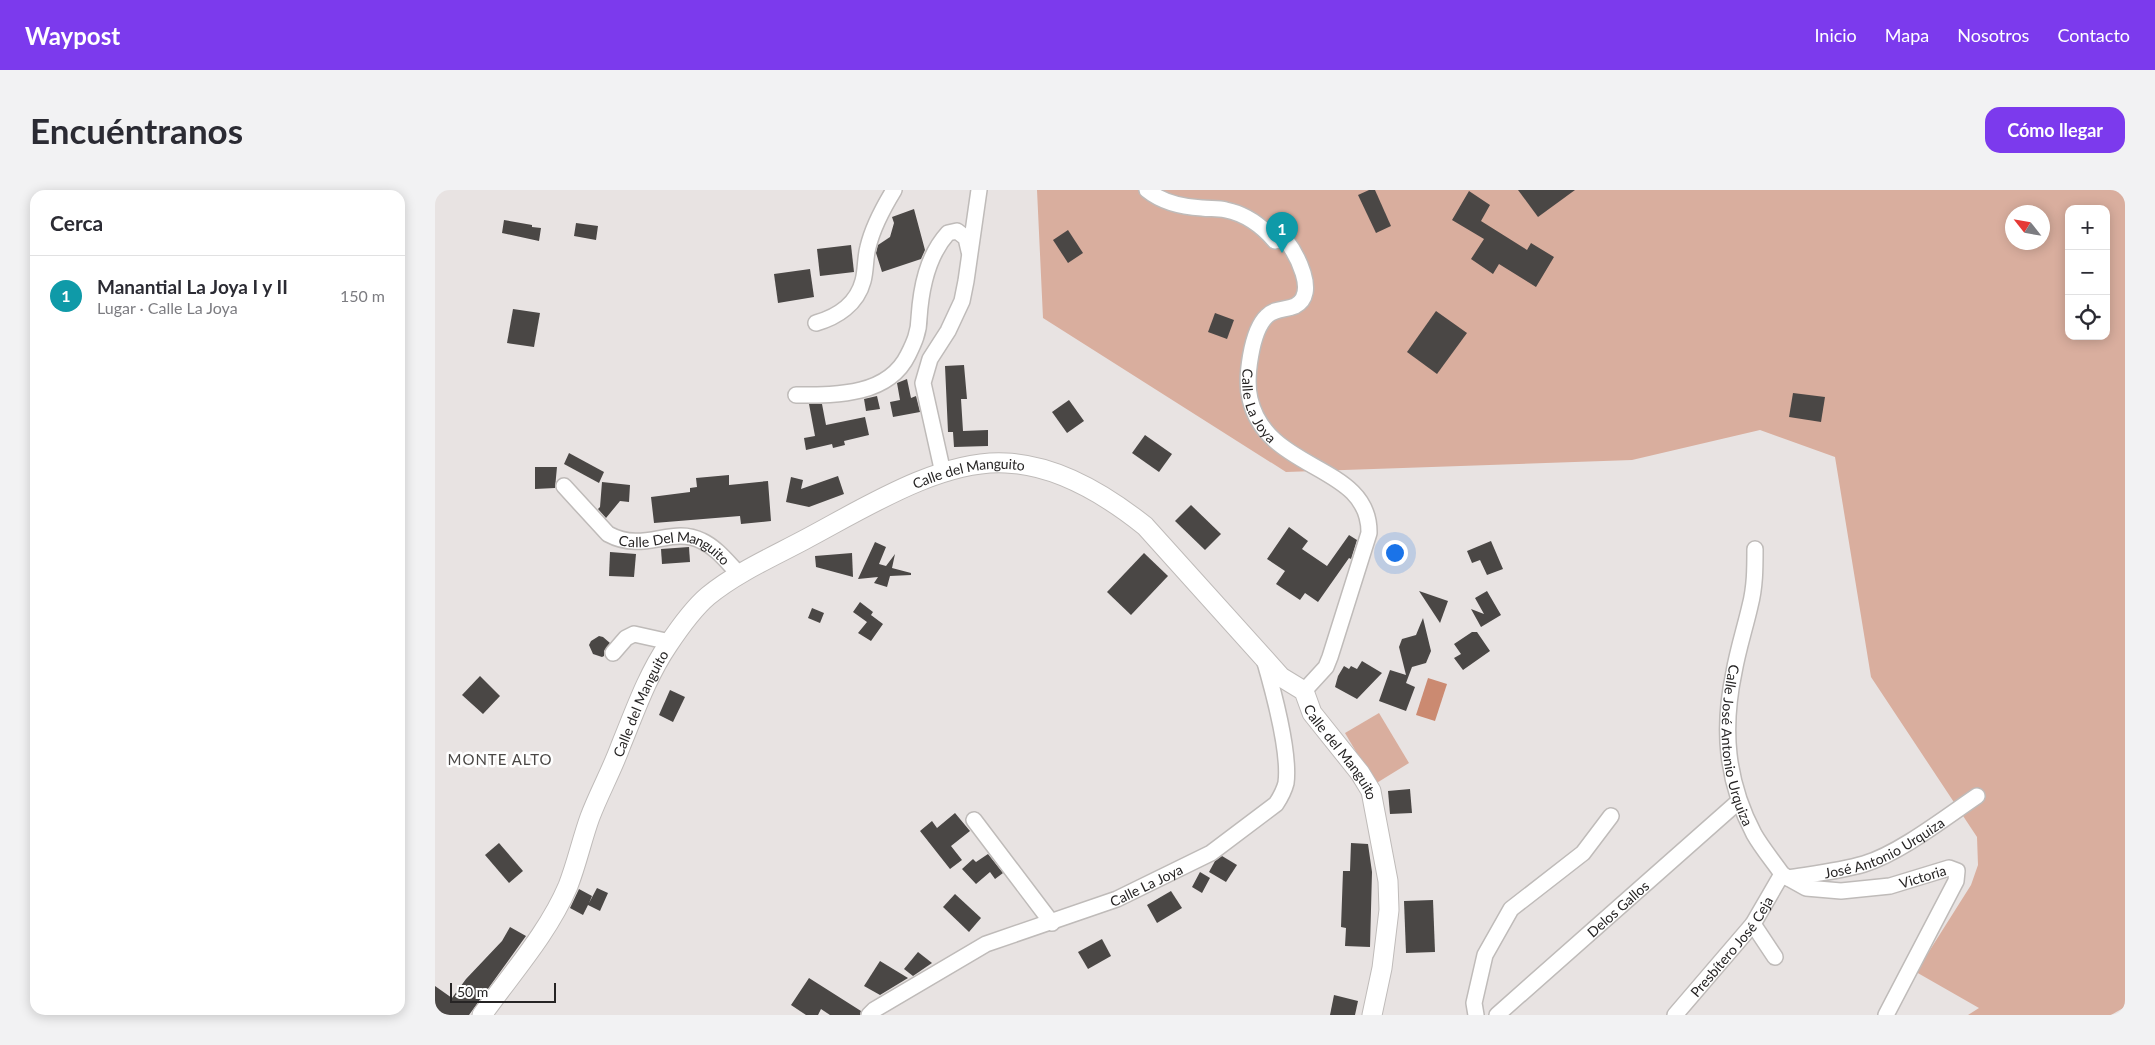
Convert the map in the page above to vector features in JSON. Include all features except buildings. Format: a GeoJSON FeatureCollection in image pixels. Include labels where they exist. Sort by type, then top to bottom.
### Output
{"type":"FeatureCollection","features":[{"type":"Feature","properties":{"kind":"main road","name":"Calle del Manguito"},"geometry":{"type":"LineString","coordinates":[[482,1015],[543,931],[567,887],[590,816],[643,688],[670,642],[707,597],[739,575],[891,494],[943,472],[979,463],[1007,463],[1047,470],[1080,483],[1119,505],[1145,526],[1281,677],[1304,691],[1312,713],[1360,773],[1371,791],[1381,835],[1388,880],[1389,910],[1382,968],[1372,1015]]}},
{"type":"Feature","properties":{"kind":"street"},"geometry":{"type":"LineString","coordinates":[[816,323],[830,318],[843,310],[858,294],[863,282],[871,238],[879,217],[894,190]]}},
{"type":"Feature","properties":{"kind":"street"},"geometry":{"type":"LineString","coordinates":[[969,253],[979,190]]}},
{"type":"Feature","properties":{"kind":"street","name":"Calle La Joya"},"geometry":{"type":"LineString","coordinates":[[1147,190],[1159,198],[1178,205],[1225,209],[1244,216],[1261,227],[1275,241],[1283,239],[1286,241],[1302,269],[1306,288],[1303,299],[1293,306],[1272,312],[1262,322],[1250,360],[1248,388],[1250,399],[1258,421],[1272,439],[1355,492],[1364,505],[1369,523],[1369,533],[1328,662],[1317,679],[1304,691]]}},
{"type":"Feature","properties":{"kind":"street"},"geometry":{"type":"LineString","coordinates":[[796,395],[845,393],[891,378],[904,364],[915,340],[920,298],[925,279],[939,246],[949,233],[957,231],[966,238],[970,248],[967,281],[962,300],[948,331],[930,359],[923,383],[943,472]]}},
{"type":"Feature","properties":{"kind":"street","name":"Calle Del Manguito"},"geometry":{"type":"LineString","coordinates":[[564,486],[608,534],[616,538],[639,543],[677,536],[693,537],[708,544],[739,575]]}},
{"type":"Feature","properties":{"kind":"street","name":"Calle José Antonio Urquiza"},"geometry":{"type":"LineString","coordinates":[[1755,549],[1753,593],[1734,672],[1727,713],[1727,744],[1730,767],[1739,801],[1755,835],[1785,876]]}},
{"type":"Feature","properties":{"kind":"street"},"geometry":{"type":"LineString","coordinates":[[613,653],[626,638],[634,634],[670,642]]}},
{"type":"Feature","properties":{"kind":"street","name":"Calle La Joya"},"geometry":{"type":"LineString","coordinates":[[869,1015],[874,1010],[987,944],[1117,899],[1211,853],[1276,804],[1286,783],[1285,758],[1274,694],[1263,656]]}},
{"type":"Feature","properties":{"kind":"street","name":"José Antonio Urquiza"},"geometry":{"type":"LineString","coordinates":[[1785,876],[1865,863],[1885,855],[1932,827],[1977,796]]}},
{"type":"Feature","properties":{"kind":"street","name":"Delos Gallos"},"geometry":{"type":"LineString","coordinates":[[1497,1015],[1739,801]]}},
{"type":"Feature","properties":{"kind":"street"},"geometry":{"type":"LineString","coordinates":[[1476,1015],[1474,1003],[1485,955],[1511,909],[1583,853],[1611,816]]}},
{"type":"Feature","properties":{"kind":"street"},"geometry":{"type":"LineString","coordinates":[[974,820],[1052,922]]}},
{"type":"Feature","properties":{"kind":"street","name":"Victoria"},"geometry":{"type":"LineString","coordinates":[[1785,876],[1806,888],[1841,891],[1890,886],[1949,868],[1957,871],[1956,881],[1886,1015]]}},
{"type":"Feature","properties":{"kind":"street","name":"Presbítero José Ceja"},"geometry":{"type":"LineString","coordinates":[[1675,1015],[1753,924],[1785,876]]}},
{"type":"Feature","properties":{"kind":"street"},"geometry":{"type":"LineString","coordinates":[[1753,924],[1775,957]]}},
{"type":"Feature","properties":{"kind":"shaded area"},"geometry":{"type":"Polygon","coordinates":[[[1037,190],[2125,190],[2125,1007],[2111,1015],[1968,1015],[1979,1008],[1916,972],[1971,885],[1978,865],[1977,837],[1871,677],[1835,457],[1760,430],[1632,460],[1286,472],[1043,318],[1037,190]]]}},
{"type":"Feature","properties":{"kind":"shaded area"},"geometry":{"type":"Polygon","coordinates":[[[1428,678],[1447,684],[1435,721],[1416,715],[1428,678]]]}},
{"type":"Feature","properties":{"kind":"shaded area"},"geometry":{"type":"Polygon","coordinates":[[[1379,713],[1409,763],[1375,784],[1345,733],[1379,713]]]}},
{"type":"Feature","properties":{"kind":"place","name":"Manantial La Joya I y II"},"geometry":{"type":"Point","coordinates":[1282,253]}},
{"type":"Feature","properties":{"kind":"district","name":"MONTE ALTO"},"geometry":{"type":"Point","coordinates":[500,759]}}]}
